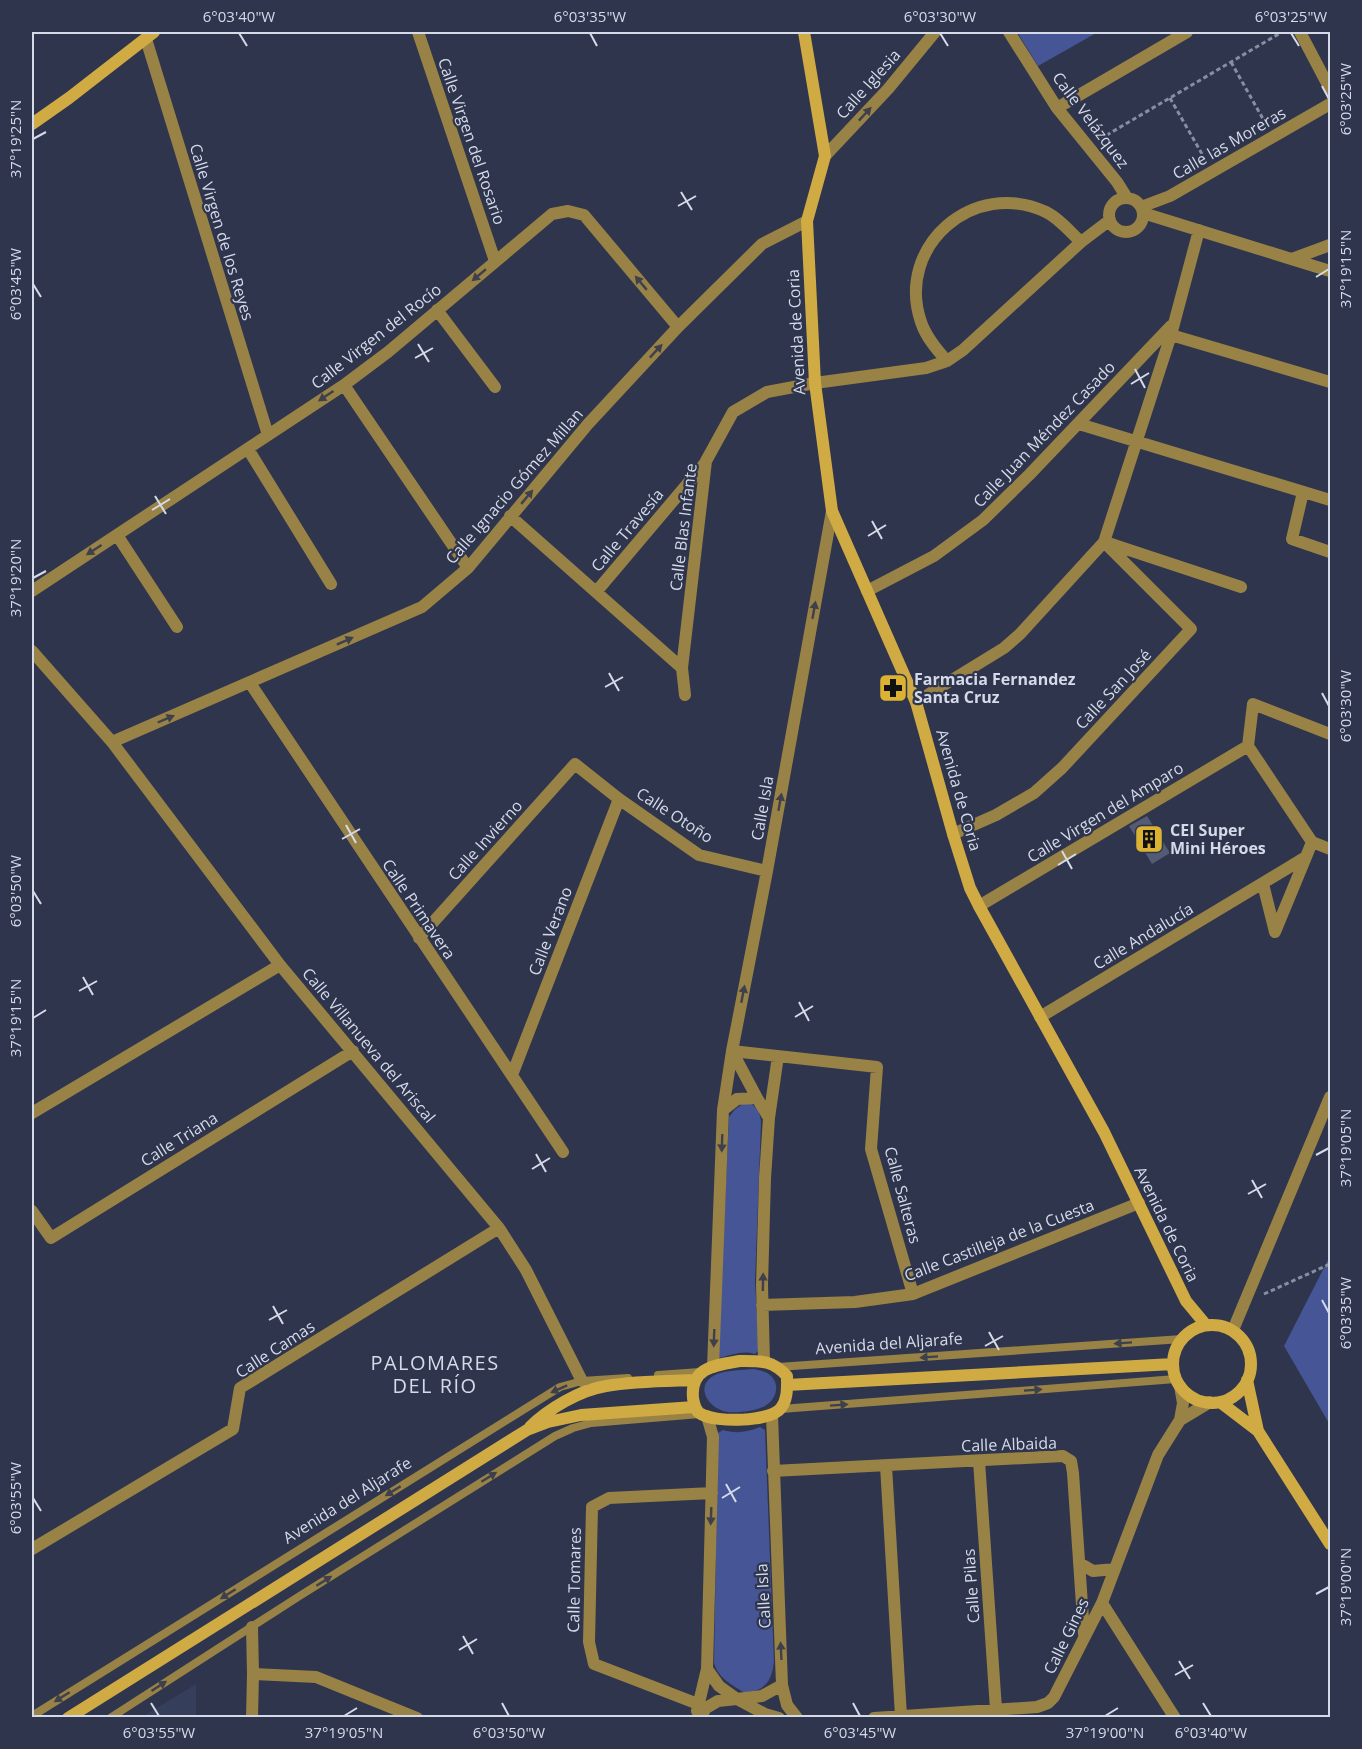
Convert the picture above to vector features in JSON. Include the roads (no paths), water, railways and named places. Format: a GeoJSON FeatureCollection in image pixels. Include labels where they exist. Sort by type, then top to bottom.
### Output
{"type":"FeatureCollection","features":[{"type":"Feature","properties":{"kind":"main road"},"geometry":{"type":"LineString","coordinates":[[804,32],[825,156]]}},
{"type":"Feature","properties":{"kind":"main road"},"geometry":{"type":"LineString","coordinates":[[32,124],[150,35]]}},
{"type":"Feature","properties":{"kind":"main road","name":"Avenida de Coria"},"geometry":{"type":"LineString","coordinates":[[825,156],[807,221],[815,383],[832,511],[916,702],[953,834],[978,906],[1104,1132],[1186,1301],[1206,1325]]}},
{"type":"Feature","properties":{"kind":"main road"},"geometry":{"type":"LineString","coordinates":[[1215,1325],[1233,1330],[1248,1347],[1251,1369],[1247,1380],[1241,1390],[1231,1397],[1215,1402],[1198,1400],[1188,1394],[1178,1383],[1173,1364],[1175,1351],[1182,1339],[1197,1328],[1215,1325]]}},
{"type":"Feature","properties":{"kind":"main road","name":"Avenida del Aljarafe"},"geometry":{"type":"LineString","coordinates":[[527,1430],[542,1415],[578,1395],[604,1386],[697,1376],[713,1367],[741,1361],[764,1361],[778,1367]]}},
{"type":"Feature","properties":{"kind":"main road"},"geometry":{"type":"LineString","coordinates":[[787,1386],[1173,1364]]}},
{"type":"Feature","properties":{"kind":"main road"},"geometry":{"type":"LineString","coordinates":[[776,1412],[786,1397],[787,1386],[787,1376],[778,1367]]}},
{"type":"Feature","properties":{"kind":"main road"},"geometry":{"type":"LineString","coordinates":[[697,1376],[693,1392],[700,1412]]}},
{"type":"Feature","properties":{"kind":"main road"},"geometry":{"type":"LineString","coordinates":[[1247,1380],[1258,1431],[1330,1544]]}},
{"type":"Feature","properties":{"kind":"main road"},"geometry":{"type":"LineString","coordinates":[[1215,1402],[1258,1431]]}},
{"type":"Feature","properties":{"kind":"main road","name":"Avenida del Aljarafe"},"geometry":{"type":"LineString","coordinates":[[68,1718],[527,1430],[548,1422],[580,1415],[700,1412],[722,1420],[739,1420],[776,1412]]}},
{"type":"Feature","properties":{"kind":"street","name":"Calle Virgen del Rosario"},"geometry":{"type":"LineString","coordinates":[[418,32],[495,261]]}},
{"type":"Feature","properties":{"kind":"street","name":"Calle Iglesia"},"geometry":{"type":"LineString","coordinates":[[825,156],[888,89],[935,32]]}},
{"type":"Feature","properties":{"kind":"street","name":"Calle Velázquez"},"geometry":{"type":"LineString","coordinates":[[1009,32],[1057,108],[1127,198]]}},
{"type":"Feature","properties":{"kind":"street"},"geometry":{"type":"LineString","coordinates":[[1057,108],[1187,32]]}},
{"type":"Feature","properties":{"kind":"street"},"geometry":{"type":"LineString","coordinates":[[1300,32],[1330,89]]}},
{"type":"Feature","properties":{"kind":"street","name":"Calle Virgen de los Reyes"},"geometry":{"type":"LineString","coordinates":[[150,35],[268,435]]}},
{"type":"Feature","properties":{"kind":"street","name":"Calle las Moreras"},"geometry":{"type":"LineString","coordinates":[[1142,210],[1330,104]]}},
{"type":"Feature","properties":{"kind":"street"},"geometry":{"type":"LineString","coordinates":[[1121,198],[1138,202],[1142,210],[1140,224],[1132,231],[1121,231],[1112,225],[1109,215],[1112,204],[1121,198]]}},
{"type":"Feature","properties":{"kind":"street"},"geometry":{"type":"LineString","coordinates":[[1081,242],[1049,213],[1029,205],[1007,202],[965,212],[949,223],[933,240],[916,280],[921,323],[931,342],[947,361],[979,336],[1081,242],[1110,220]]}},
{"type":"Feature","properties":{"kind":"street"},"geometry":{"type":"LineString","coordinates":[[1142,210],[1330,272]]}},
{"type":"Feature","properties":{"kind":"street","name":"Calle Virgen del Rocío"},"geometry":{"type":"LineString","coordinates":[[32,591],[344,385],[388,352],[552,214],[568,211],[584,215],[678,327]]}},
{"type":"Feature","properties":{"kind":"street","name":"Calle Ignacio Gómez Millan"},"geometry":{"type":"LineString","coordinates":[[112,742],[422,607],[468,568],[588,424],[678,327],[762,244],[807,221]]}},
{"type":"Feature","properties":{"kind":"street"},"geometry":{"type":"LineString","coordinates":[[916,702],[1004,648],[1104,542],[1172,329],[1199,230]]}},
{"type":"Feature","properties":{"kind":"street"},"geometry":{"type":"LineString","coordinates":[[1292,260],[1330,245]]}},
{"type":"Feature","properties":{"kind":"street"},"geometry":{"type":"LineString","coordinates":[[437,310],[495,387]]}},
{"type":"Feature","properties":{"kind":"street"},"geometry":{"type":"LineString","coordinates":[[1172,329],[1330,382]]}},
{"type":"Feature","properties":{"kind":"street","name":"Calle Juan Méndez Casado"},"geometry":{"type":"LineString","coordinates":[[867,591],[934,556],[983,520],[1172,329]]}},
{"type":"Feature","properties":{"kind":"street","name":"Calle Blas Infante"},"geometry":{"type":"LineString","coordinates":[[685,695],[682,668],[706,461],[733,412],[767,392],[926,368],[947,361]]}},
{"type":"Feature","properties":{"kind":"street"},"geometry":{"type":"LineString","coordinates":[[344,385],[468,568]]}},
{"type":"Feature","properties":{"kind":"street"},"geometry":{"type":"LineString","coordinates":[[1079,424],[1330,500]]}},
{"type":"Feature","properties":{"kind":"street"},"geometry":{"type":"LineString","coordinates":[[248,448],[331,584]]}},
{"type":"Feature","properties":{"kind":"street","name":"Calle Travesía"},"geometry":{"type":"LineString","coordinates":[[596,592],[706,461]]}},
{"type":"Feature","properties":{"kind":"street"},"geometry":{"type":"LineString","coordinates":[[1303,492],[1292,539],[1330,552]]}},
{"type":"Feature","properties":{"kind":"street","name":"Calle Isla"},"geometry":{"type":"LineString","coordinates":[[713,1367],[723,1110],[832,511]]}},
{"type":"Feature","properties":{"kind":"street"},"geometry":{"type":"LineString","coordinates":[[510,516],[682,668]]}},
{"type":"Feature","properties":{"kind":"street"},"geometry":{"type":"LineString","coordinates":[[117,535],[177,627]]}},
{"type":"Feature","properties":{"kind":"street"},"geometry":{"type":"LineString","coordinates":[[1104,542],[1241,587]]}},
{"type":"Feature","properties":{"kind":"street","name":"Calle San José"},"geometry":{"type":"LineString","coordinates":[[953,834],[996,815],[1034,793],[1062,768],[1191,629],[1104,542]]}},
{"type":"Feature","properties":{"kind":"street"},"geometry":{"type":"LineString","coordinates":[[32,651],[112,742]]}},
{"type":"Feature","properties":{"kind":"street","name":"Calle Primavera"},"geometry":{"type":"LineString","coordinates":[[250,683],[563,1152]]}},
{"type":"Feature","properties":{"kind":"street"},"geometry":{"type":"LineString","coordinates":[[1330,734],[1253,704],[1248,746],[1312,842],[1330,849]]}},
{"type":"Feature","properties":{"kind":"street","name":"Calle Villanueva del Ariscal"},"geometry":{"type":"LineString","coordinates":[[112,742],[280,964],[499,1228],[526,1270],[582,1381]]}},
{"type":"Feature","properties":{"kind":"street","name":"Calle Virgen del Amparo"},"geometry":{"type":"LineString","coordinates":[[978,906],[1248,746]]}},
{"type":"Feature","properties":{"kind":"street","name":"Calle Otoño"},"geometry":{"type":"LineString","coordinates":[[575,764],[619,799],[699,855],[767,871]]}},
{"type":"Feature","properties":{"kind":"street","name":"Calle Invierno"},"geometry":{"type":"LineString","coordinates":[[419,938],[575,764]]}},
{"type":"Feature","properties":{"kind":"street","name":"Calle Verano"},"geometry":{"type":"LineString","coordinates":[[512,1075],[619,799]]}},
{"type":"Feature","properties":{"kind":"street"},"geometry":{"type":"LineString","coordinates":[[1263,884],[1275,932],[1312,842]]}},
{"type":"Feature","properties":{"kind":"street","name":"Calle Andalucía"},"geometry":{"type":"LineString","coordinates":[[1040,1017],[1306,857]]}},
{"type":"Feature","properties":{"kind":"street"},"geometry":{"type":"LineString","coordinates":[[32,1113],[280,964]]}},
{"type":"Feature","properties":{"kind":"street","name":"Calle Triana"},"geometry":{"type":"LineString","coordinates":[[32,1211],[51,1238],[353,1051]]}},
{"type":"Feature","properties":{"kind":"street"},"geometry":{"type":"LineString","coordinates":[[732,1052],[769,1119]]}},
{"type":"Feature","properties":{"kind":"street","name":"Calle Salteras"},"geometry":{"type":"LineString","coordinates":[[732,1052],[877,1067],[871,1149],[913,1294]]}},
{"type":"Feature","properties":{"kind":"street"},"geometry":{"type":"LineString","coordinates":[[764,1361],[762,1305],[765,1178],[769,1119],[778,1056]]}},
{"type":"Feature","properties":{"kind":"street"},"geometry":{"type":"LineString","coordinates":[[1233,1330],[1330,1096]]}},
{"type":"Feature","properties":{"kind":"street"},"geometry":{"type":"LineString","coordinates":[[723,1110],[737,1099],[757,1098]]}},
{"type":"Feature","properties":{"kind":"street","name":"Calle Castilleja de la Cuesta"},"geometry":{"type":"LineString","coordinates":[[762,1305],[855,1302],[913,1294],[1139,1203]]}},
{"type":"Feature","properties":{"kind":"street","name":"Calle Camas"},"geometry":{"type":"LineString","coordinates":[[32,1549],[233,1429],[240,1388],[499,1228]]}},
{"type":"Feature","properties":{"kind":"street"},"geometry":{"type":"LineString","coordinates":[[1178,1383],[1183,1403],[1180,1420]]}},
{"type":"Feature","properties":{"kind":"street"},"geometry":{"type":"LineString","coordinates":[[1180,1420],[1215,1402]]}},
{"type":"Feature","properties":{"kind":"street"},"geometry":{"type":"LineString","coordinates":[[698,1718],[698,1704],[707,1668],[713,1437],[700,1412]]}},
{"type":"Feature","properties":{"kind":"street","name":"Calle Isla"},"geometry":{"type":"LineString","coordinates":[[776,1412],[773,1471],[782,1685]]}},
{"type":"Feature","properties":{"kind":"street","name":"Calle Gines"},"geometry":{"type":"LineString","coordinates":[[874,1718],[1037,1707],[1048,1703],[1054,1697],[1102,1603],[1158,1455],[1180,1420]]}},
{"type":"Feature","properties":{"kind":"street","name":"Calle Albaida"},"geometry":{"type":"LineString","coordinates":[[773,1471],[1063,1456],[1071,1461],[1073,1473],[1084,1636]]}},
{"type":"Feature","properties":{"kind":"street","name":"Calle Pilas"},"geometry":{"type":"LineString","coordinates":[[979,1461],[996,1709]]}},
{"type":"Feature","properties":{"kind":"street"},"geometry":{"type":"LineString","coordinates":[[886,1466],[901,1716]]}},
{"type":"Feature","properties":{"kind":"street","name":"Calle Tomares"},"geometry":{"type":"LineString","coordinates":[[698,1704],[594,1664],[589,1642],[592,1507],[609,1498],[712,1493]]}},
{"type":"Feature","properties":{"kind":"street"},"geometry":{"type":"LineString","coordinates":[[1079,1563],[1093,1571],[1115,1569]]}},
{"type":"Feature","properties":{"kind":"street"},"geometry":{"type":"LineString","coordinates":[[1102,1603],[1175,1718]]}},
{"type":"Feature","properties":{"kind":"street"},"geometry":{"type":"LineString","coordinates":[[252,1627],[252,1718]]}},
{"type":"Feature","properties":{"kind":"street"},"geometry":{"type":"LineString","coordinates":[[707,1668],[719,1686],[736,1699],[765,1714],[779,1718]]}},
{"type":"Feature","properties":{"kind":"street"},"geometry":{"type":"LineString","coordinates":[[253,1674],[316,1677],[417,1718]]}},
{"type":"Feature","properties":{"kind":"street"},"geometry":{"type":"LineString","coordinates":[[698,1718],[706,1708],[718,1701],[762,1696],[782,1685],[787,1705],[797,1718]]}},
{"type":"Feature","properties":{"kind":"lane","name":"Avenida del Aljarafe"},"geometry":{"type":"LineString","coordinates":[[778,1367],[1182,1339]]}},
{"type":"Feature","properties":{"kind":"lane","name":"Avenida del Aljarafe"},"geometry":{"type":"LineString","coordinates":[[32,1716],[560,1387],[582,1381],[697,1376]]}},
{"type":"Feature","properties":{"kind":"lane","name":"Avenida del Aljarafe"},"geometry":{"type":"LineString","coordinates":[[776,1412],[1178,1383]]}},
{"type":"Feature","properties":{"kind":"lane","name":"Avenida del Aljarafe"},"geometry":{"type":"LineString","coordinates":[[110,1718],[555,1436],[591,1423],[700,1412]]}},
{"type":"Feature","properties":{"kind":"place","name":"Farmacia Fernandez Santa Cruz"},"geometry":{"type":"Point","coordinates":[893,688]}},
{"type":"Feature","properties":{"kind":"place","name":"CEI Super Mini Héroes"},"geometry":{"type":"Point","coordinates":[1149,839]}},
{"type":"Feature","properties":{"kind":"district","name":"PALOMARES DEL RÍO"},"geometry":{"type":"Point","coordinates":[435,1374]}}]}
